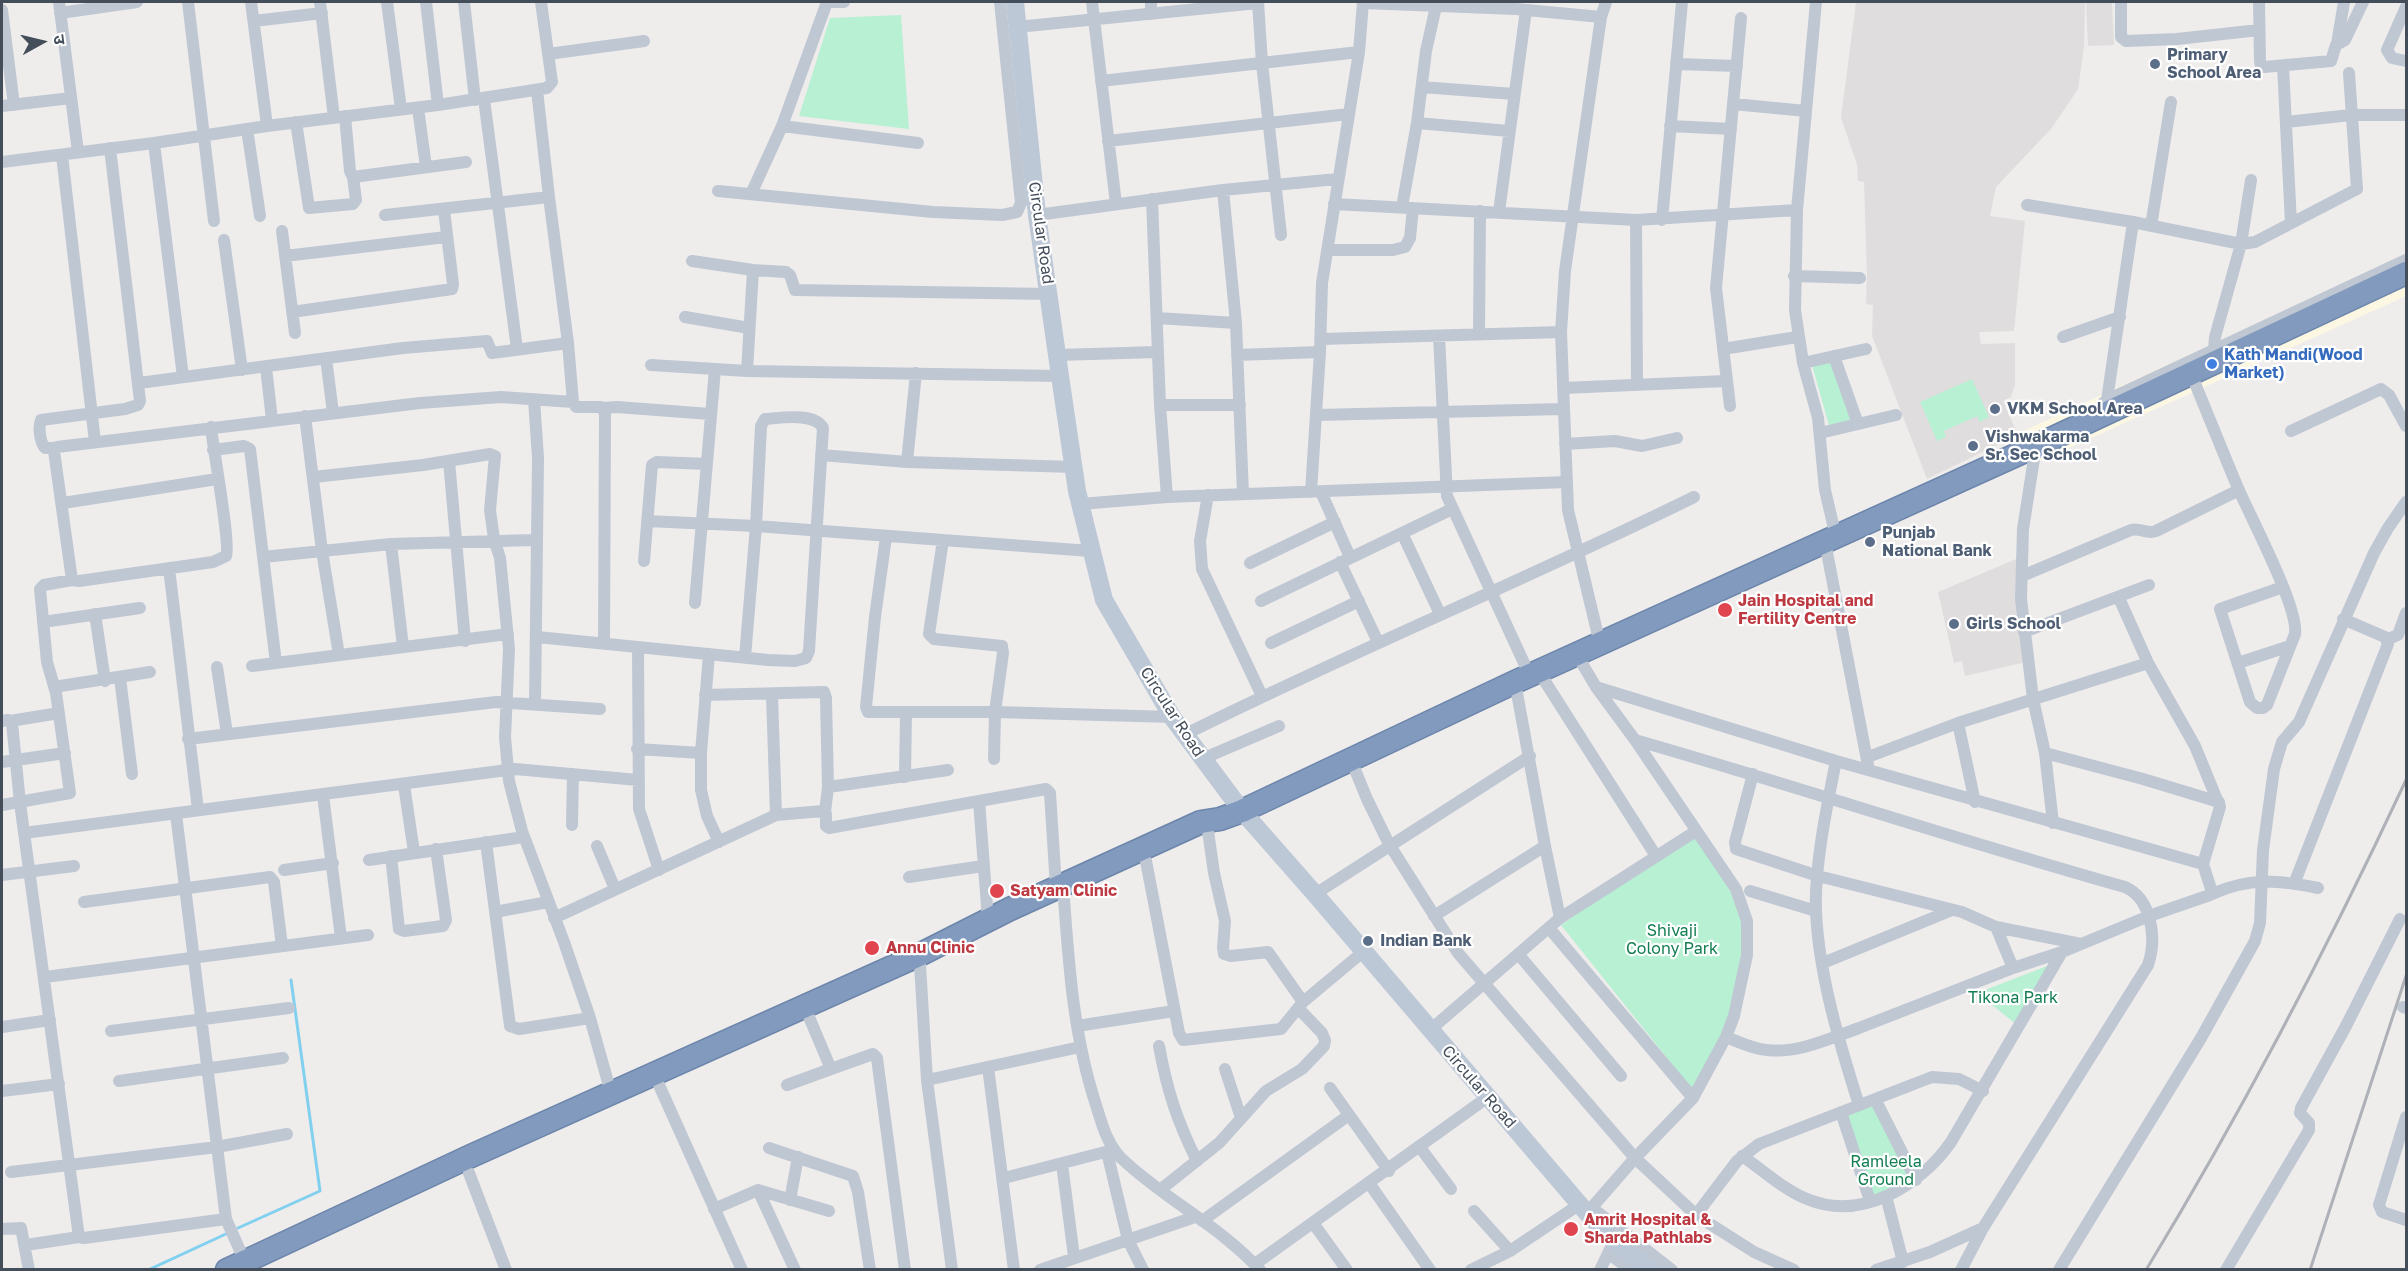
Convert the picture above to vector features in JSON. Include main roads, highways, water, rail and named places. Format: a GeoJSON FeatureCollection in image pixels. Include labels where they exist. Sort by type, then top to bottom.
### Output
{"type":"FeatureCollection","features":[{"type":"Feature","properties":{"kind":"highway"},"geometry":{"type":"LineString","coordinates":[[246,1267],[809,1017],[918,960],[988,920],[1146,861],[1242,811],[1710,592],[2036,446],[2406,273]]}},
{"type":"Feature","properties":{"kind":"highway"},"geometry":{"type":"LineString","coordinates":[[473,1166],[611,1093],[918,960],[1060,893],[1201,822],[1214,825]]}},
{"type":"Feature","properties":{"kind":"main road","name":"Circular Road"},"geometry":{"type":"LineString","coordinates":[[1015,2],[1037,215],[1060,376],[1080,504],[1090,551],[1107,606],[1172,717],[1242,811],[1586,1208],[1621,1253],[1651,1269]]}},
{"type":"Feature","properties":{"kind":"waterway"},"geometry":{"type":"LineString","coordinates":[[238,1228],[320,1191],[291,980]]}},
{"type":"Feature","properties":{"kind":"waterway"},"geometry":{"type":"LineString","coordinates":[[148,1270],[228,1233]]}},
{"type":"Feature","properties":{"kind":"railway"},"geometry":{"type":"LineString","coordinates":[[2146,1270],[2250,1090],[2283,1028],[2406,780]]}},
{"type":"Feature","properties":{"kind":"railway"},"geometry":{"type":"LineString","coordinates":[[2310,1270],[2406,976]]}},
{"type":"Feature","properties":{"kind":"place","name":"Primary School Area"},"geometry":{"type":"Point","coordinates":[2155,64]}},
{"type":"Feature","properties":{"kind":"place","name":"Kath Mandi(Wood Market)"},"geometry":{"type":"Point","coordinates":[2212,364]}},
{"type":"Feature","properties":{"kind":"place","name":"VKM School Area"},"geometry":{"type":"Point","coordinates":[1995,409]}},
{"type":"Feature","properties":{"kind":"place","name":"Vishwakarma Sr. Sec School"},"geometry":{"type":"Point","coordinates":[1973,446]}},
{"type":"Feature","properties":{"kind":"place","name":"Punjab National Bank"},"geometry":{"type":"Point","coordinates":[1870,542]}},
{"type":"Feature","properties":{"kind":"place","name":"Jain Hospital and Fertility Centre"},"geometry":{"type":"Point","coordinates":[1725,610]}},
{"type":"Feature","properties":{"kind":"place","name":"Girls School"},"geometry":{"type":"Point","coordinates":[1954,624]}},
{"type":"Feature","properties":{"kind":"place","name":"Satyam Clinic"},"geometry":{"type":"Point","coordinates":[997,891]}},
{"type":"Feature","properties":{"kind":"place","name":"Indian Bank"},"geometry":{"type":"Point","coordinates":[1368,941]}},
{"type":"Feature","properties":{"kind":"place","name":"Annu Clinic"},"geometry":{"type":"Point","coordinates":[872,948]}},
{"type":"Feature","properties":{"kind":"place","name":"Amrit Hospital & Sharda Pathlabs"},"geometry":{"type":"Point","coordinates":[1571,1229]}},
{"type":"Feature","properties":{"kind":"park label","name":"Shivaji Colony Park"},"geometry":{"type":"Point","coordinates":[1672,940]}},
{"type":"Feature","properties":{"kind":"park label","name":"Tikona Park"},"geometry":{"type":"Point","coordinates":[2013,998]}},
{"type":"Feature","properties":{"kind":"park label","name":"Ramleela Ground"},"geometry":{"type":"Point","coordinates":[1886,1171]}}]}
